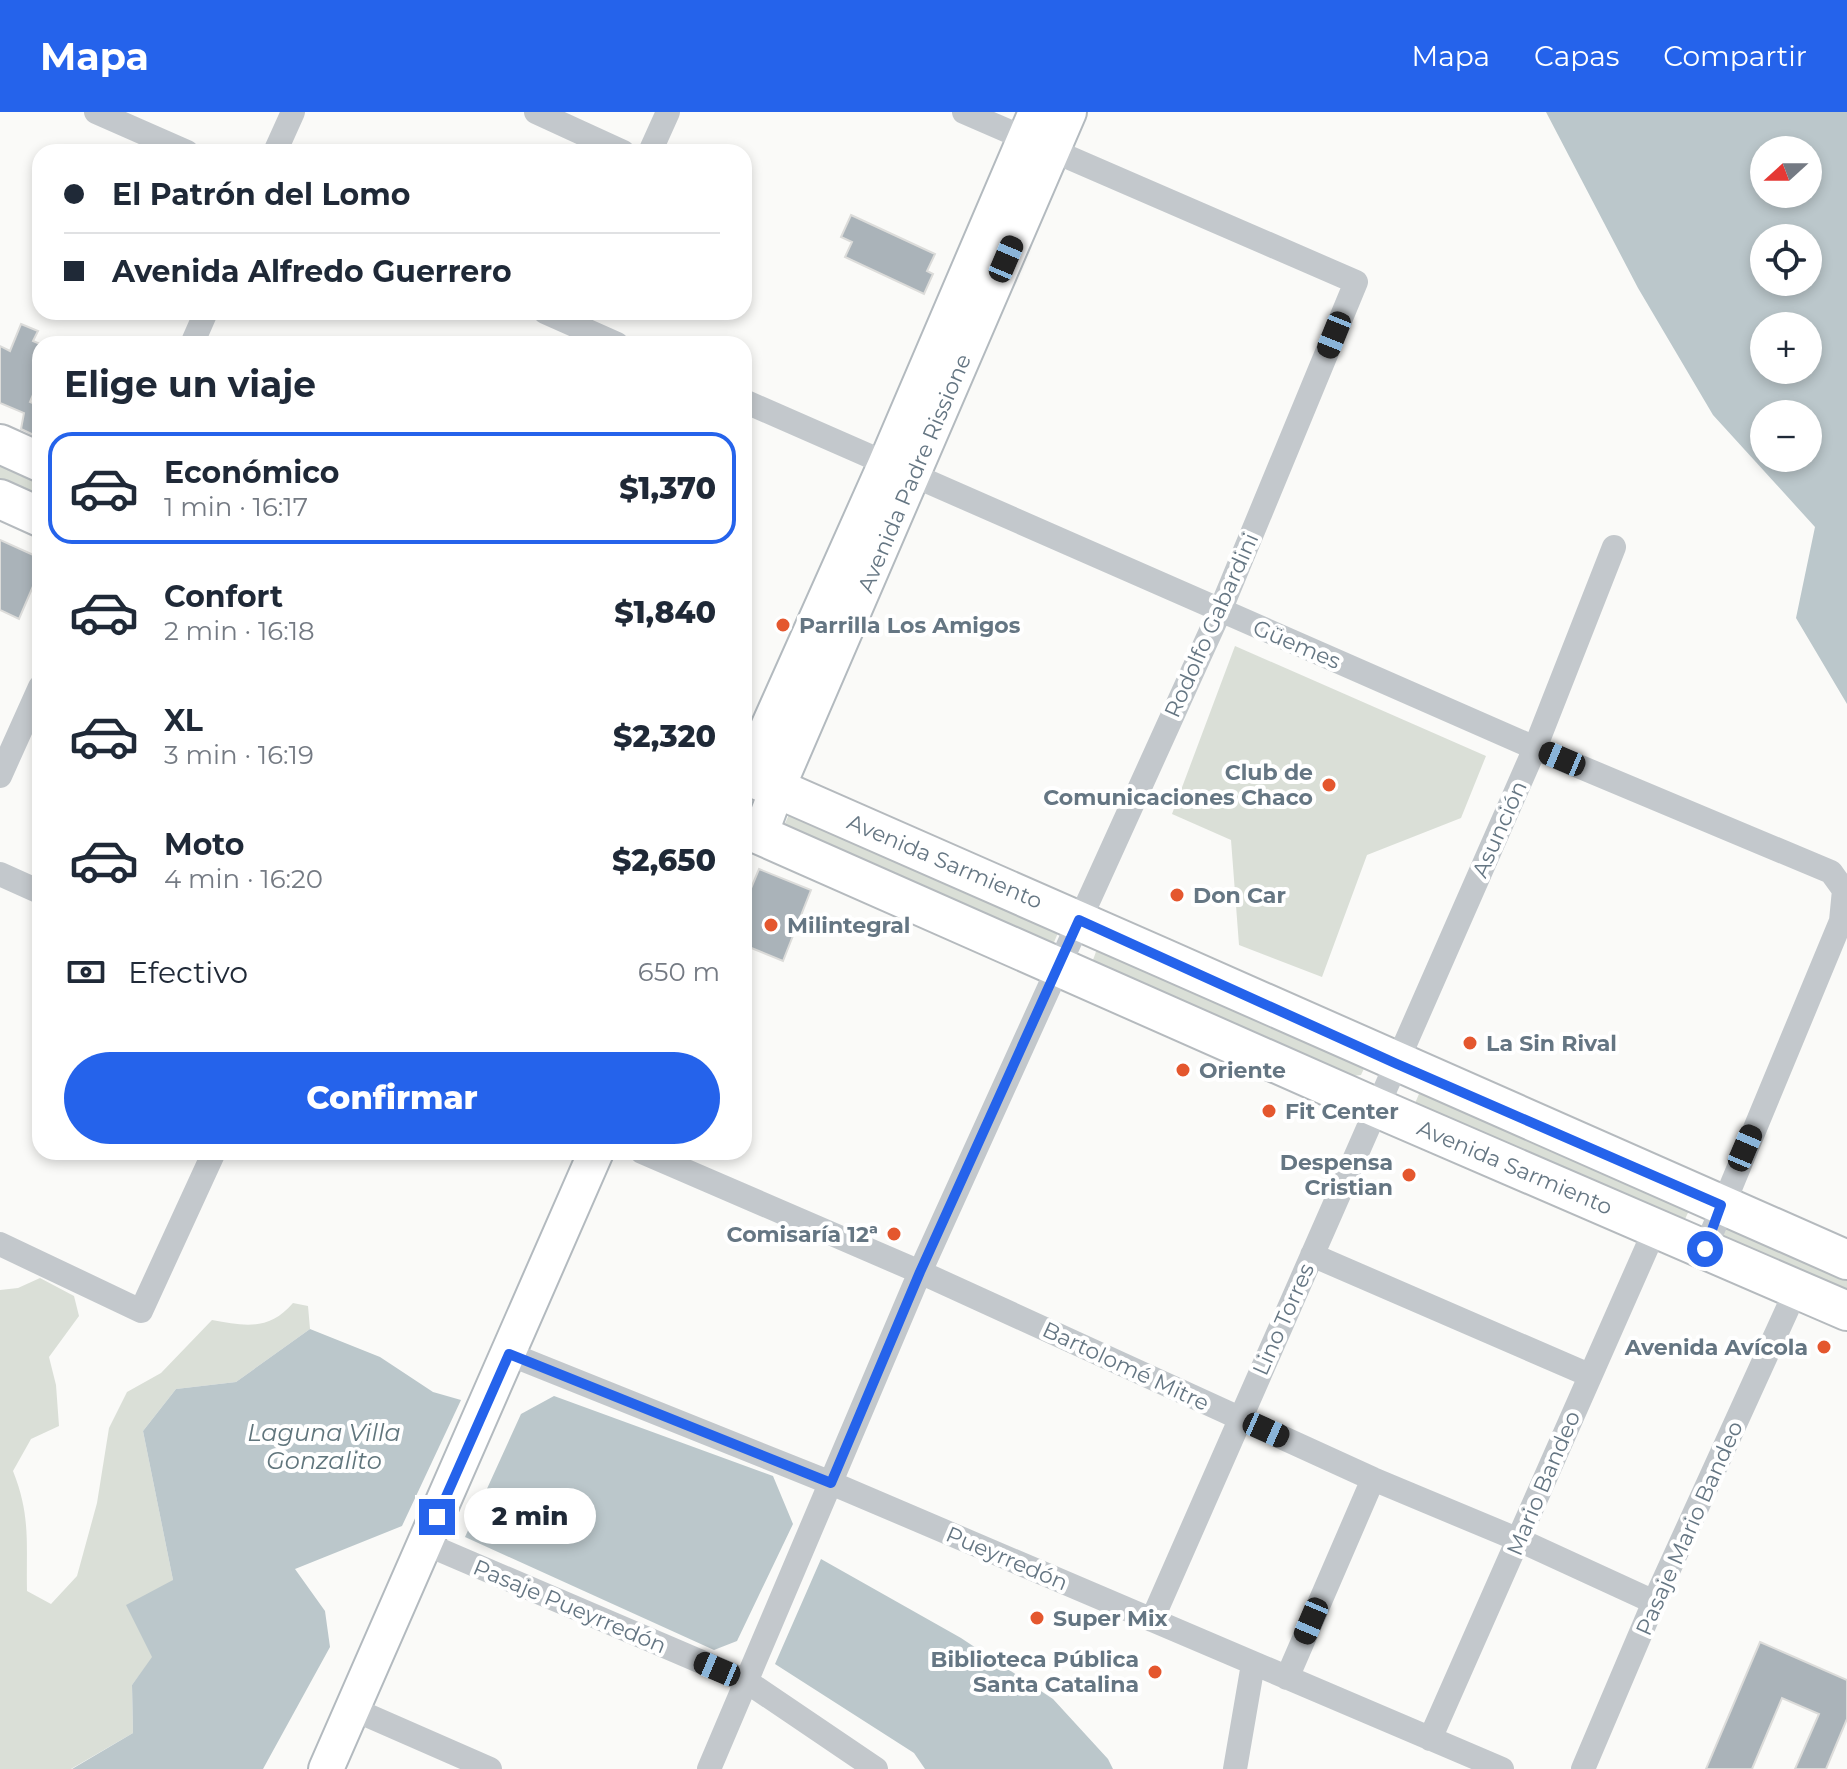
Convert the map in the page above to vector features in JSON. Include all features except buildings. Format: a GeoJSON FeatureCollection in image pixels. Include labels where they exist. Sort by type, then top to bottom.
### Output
{"type":"FeatureCollection","features":[{"type":"Feature","properties":{"kind":"main road","name":"Avenida Padre Rissione"},"geometry":{"type":"LineString","coordinates":[[752,831],[753,780],[899,470],[1037,133],[1069,112]]}},
{"type":"Feature","properties":{"kind":"main road"},"geometry":{"type":"LineString","coordinates":[[0,444],[32,458]]}},
{"type":"Feature","properties":{"kind":"main road"},"geometry":{"type":"LineString","coordinates":[[0,499],[32,513]]}},
{"type":"Feature","properties":{"kind":"main road","name":"Avenida Sarmiento"},"geometry":{"type":"LineString","coordinates":[[753,780],[1079,920],[1397,1064],[1847,1260]]}},
{"type":"Feature","properties":{"kind":"main road","name":"Avenida Sarmiento"},"geometry":{"type":"LineString","coordinates":[[752,831],[1375,1107],[1847,1311]]}},
{"type":"Feature","properties":{"kind":"main road"},"geometry":{"type":"LineString","coordinates":[[326,1769],[593,1160]]}},
{"type":"Feature","properties":{"kind":"street"},"geometry":{"type":"LineString","coordinates":[[96,112],[169,144]]}},
{"type":"Feature","properties":{"kind":"street"},"geometry":{"type":"LineString","coordinates":[[279,144],[293,112]]}},
{"type":"Feature","properties":{"kind":"street"},"geometry":{"type":"LineString","coordinates":[[536,112],[606,144]]}},
{"type":"Feature","properties":{"kind":"street"},"geometry":{"type":"LineString","coordinates":[[654,144],[668,112]]}},
{"type":"Feature","properties":{"kind":"street"},"geometry":{"type":"LineString","coordinates":[[964,112],[1037,133]]}},
{"type":"Feature","properties":{"kind":"street","name":"Rodolfo Gabardini"},"geometry":{"type":"LineString","coordinates":[[709,1769],[920,1272],[1220,611],[1356,282],[1037,133]]}},
{"type":"Feature","properties":{"kind":"street"},"geometry":{"type":"LineString","coordinates":[[578,328],[598,336]]}},
{"type":"Feature","properties":{"kind":"street","name":"Güemes"},"geometry":{"type":"LineString","coordinates":[[752,405],[1535,748],[1831,872],[1844,890],[1841,921],[1721,1205]]}},
{"type":"Feature","properties":{"kind":"street","name":"Asunción"},"geometry":{"type":"LineString","coordinates":[[1375,1107],[1397,1064],[1535,748],[1614,547]]}},
{"type":"Feature","properties":{"kind":"street"},"geometry":{"type":"LineString","coordinates":[[0,776],[32,705]]}},
{"type":"Feature","properties":{"kind":"street"},"geometry":{"type":"LineString","coordinates":[[0,874],[32,888]]}},
{"type":"Feature","properties":{"kind":"street","name":"Lino Torres"},"geometry":{"type":"LineString","coordinates":[[1152,1620],[1375,1107]]}},
{"type":"Feature","properties":{"kind":"street"},"geometry":{"type":"LineString","coordinates":[[0,1244],[141,1311],[210,1160]]}},
{"type":"Feature","properties":{"kind":"street","name":"Bartolomé Mitre"},"geometry":{"type":"LineString","coordinates":[[661,1160],[920,1272],[1373,1479],[1519,1540],[1654,1602]]}},
{"type":"Feature","properties":{"kind":"street"},"geometry":{"type":"LineString","coordinates":[[1705,1249],[1721,1205]]}},
{"type":"Feature","properties":{"kind":"street","name":"Mario Bandeo"},"geometry":{"type":"LineString","coordinates":[[1430,1739],[1656,1227]]}},
{"type":"Feature","properties":{"kind":"street"},"geometry":{"type":"LineString","coordinates":[[1312,1255],[1589,1375]]}},
{"type":"Feature","properties":{"kind":"street","name":"Pasaje Mario Bandeo"},"geometry":{"type":"LineString","coordinates":[[1583,1769],[1654,1602],[1797,1288]]}},
{"type":"Feature","properties":{"kind":"street","name":"Pueyrredón"},"geometry":{"type":"LineString","coordinates":[[509,1354],[831,1483],[1502,1769]]}},
{"type":"Feature","properties":{"kind":"street"},"geometry":{"type":"LineString","coordinates":[[1287,1678],[1373,1479]]}},
{"type":"Feature","properties":{"kind":"street","name":"Pasaje Pueyrredón"},"geometry":{"type":"LineString","coordinates":[[426,1544],[746,1681],[876,1769]]}},
{"type":"Feature","properties":{"kind":"street"},"geometry":{"type":"LineString","coordinates":[[1235,1769],[1253,1664]]}},
{"type":"Feature","properties":{"kind":"street"},"geometry":{"type":"LineString","coordinates":[[353,1709],[490,1769]]}},
{"type":"Feature","properties":{"kind":"shaded area"},"geometry":{"type":"Polygon","coordinates":[[[0,456],[32,470],[32,498],[0,484],[0,456]]]}},
{"type":"Feature","properties":{"kind":"shaded area","name":"Club de Comunicaciones Chaco"},"geometry":{"type":"Polygon","coordinates":[[[1235,646],[1486,756],[1461,818],[1367,855],[1322,977],[1239,945],[1231,840],[1172,814],[1235,646]]]}},
{"type":"Feature","properties":{"kind":"shaded area"},"geometry":{"type":"Polygon","coordinates":[[[792,808],[1060,928],[1050,952],[781,832],[792,808]]]}},
{"type":"Feature","properties":{"kind":"shaded area"},"geometry":{"type":"Polygon","coordinates":[[[1098,946],[1367,1062],[1361,1075],[1353,1076],[1096,968],[1093,960],[1098,946]]]}},
{"type":"Feature","properties":{"kind":"shaded area"},"geometry":{"type":"Polygon","coordinates":[[[1424,1082],[1692,1204],[1680,1230],[1413,1108],[1424,1082]]]}},
{"type":"Feature","properties":{"kind":"shaded area"},"geometry":{"type":"Polygon","coordinates":[[[1730,1219],[1847,1271],[1847,1299],[1719,1242],[1730,1219]]]}},
{"type":"Feature","properties":{"kind":"shaded area"},"geometry":{"type":"Polygon","coordinates":[[[40,1278],[74,1296],[79,1316],[49,1357],[56,1385],[59,1426],[31,1439],[13,1471],[25,1516],[27,1591],[51,1604],[77,1576],[97,1503],[109,1428],[127,1392],[161,1373],[212,1320],[246,1325],[266,1322],[293,1303],[308,1306],[310,1329],[236,1382],[176,1389],[143,1431],[173,1580],[153,1657],[132,1685],[133,1733],[71,1769],[0,1769],[0,1290],[18,1288],[40,1278]]]}},
{"type":"Feature","properties":{"kind":"water"},"geometry":{"type":"Polygon","coordinates":[[[1546,112],[1847,112],[1847,704],[1796,618],[1815,527],[1765,472],[1822,472],[1822,400],[1750,400],[1750,456],[1713,415],[1638,288],[1546,112]]]}},
{"type":"Feature","properties":{"kind":"water","name":"Laguna Villa Gonzalito"},"geometry":{"type":"Polygon","coordinates":[[[310,1329],[380,1357],[433,1392],[461,1400],[402,1526],[295,1569],[325,1611],[330,1647],[263,1769],[72,1769],[133,1733],[132,1685],[152,1657],[126,1605],[173,1580],[143,1431],[176,1389],[236,1382],[310,1329]]]}},
{"type":"Feature","properties":{"kind":"water"},"geometry":{"type":"Polygon","coordinates":[[[554,1396],[773,1476],[793,1524],[737,1641],[714,1650],[465,1537],[521,1414],[554,1396]]]}},
{"type":"Feature","properties":{"kind":"water"},"geometry":{"type":"Polygon","coordinates":[[[821,1559],[961,1638],[1053,1699],[1108,1759],[1113,1769],[925,1769],[914,1753],[775,1664],[821,1559]]]}},
{"type":"Feature","properties":{"kind":"place","name":"Parrilla Los Amigos"},"geometry":{"type":"Point","coordinates":[783,625]}},
{"type":"Feature","properties":{"kind":"place","name":"Club de Comunicaciones Chaco"},"geometry":{"type":"Point","coordinates":[1329,785]}},
{"type":"Feature","properties":{"kind":"place","name":"Don Car"},"geometry":{"type":"Point","coordinates":[1177,895]}},
{"type":"Feature","properties":{"kind":"place","name":"Milintegral"},"geometry":{"type":"Point","coordinates":[771,925]}},
{"type":"Feature","properties":{"kind":"place","name":"La Sin Rival"},"geometry":{"type":"Point","coordinates":[1470,1043]}},
{"type":"Feature","properties":{"kind":"place","name":"Oriente"},"geometry":{"type":"Point","coordinates":[1183,1070]}},
{"type":"Feature","properties":{"kind":"place","name":"Fit Center"},"geometry":{"type":"Point","coordinates":[1269,1111]}},
{"type":"Feature","properties":{"kind":"place","name":"Despensa Cristian"},"geometry":{"type":"Point","coordinates":[1409,1175]}},
{"type":"Feature","properties":{"kind":"place","name":"Comisaría 12ª"},"geometry":{"type":"Point","coordinates":[894,1234]}},
{"type":"Feature","properties":{"kind":"place","name":"Avenida Avícola"},"geometry":{"type":"Point","coordinates":[1824,1347]}},
{"type":"Feature","properties":{"kind":"place","name":"Super Mix"},"geometry":{"type":"Point","coordinates":[1037,1618]}},
{"type":"Feature","properties":{"kind":"place","name":"Biblioteca Pública Santa Catalina"},"geometry":{"type":"Point","coordinates":[1155,1672]}},
{"type":"Feature","properties":{"kind":"route"},"geometry":{"type":"LineString","coordinates":[[437,1517],[509,1354],[831,1483],[920,1272],[1079,920],[1397,1064],[1721,1205],[1705,1249]]}}]}
